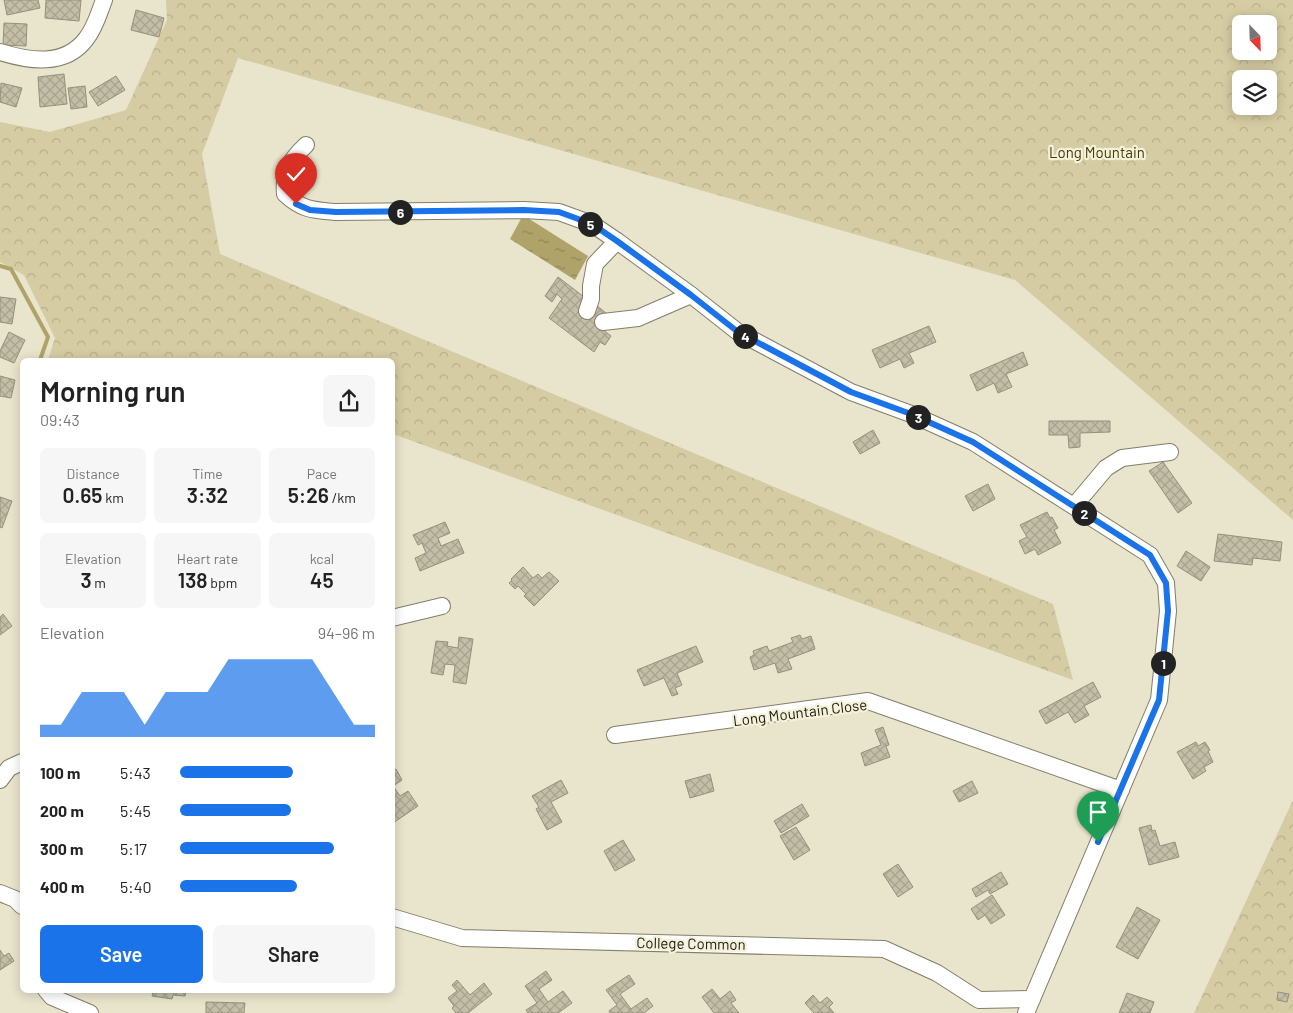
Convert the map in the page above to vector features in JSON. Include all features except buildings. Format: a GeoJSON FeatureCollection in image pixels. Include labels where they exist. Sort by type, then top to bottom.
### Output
{"type":"FeatureCollection","features":[{"type":"Feature","properties":{"kind":"street"},"geometry":{"type":"LineString","coordinates":[[0,52],[18,58],[39,61],[72,52],[86,39],[98,17],[104,0]]}},
{"type":"Feature","properties":{"kind":"street"},"geometry":{"type":"LineString","coordinates":[[306,145],[294,156],[287,171],[284,184],[285,194],[296,204],[310,210],[336,212],[524,210],[559,212],[592,224],[691,295],[738,332],[851,392],[911,414],[973,442],[1150,555],[1166,583],[1168,611],[1159,700],[1029,1006]]}},
{"type":"Feature","properties":{"kind":"street"},"geometry":{"type":"LineString","coordinates":[[587,310],[591,299],[595,264],[617,241]]}},
{"type":"Feature","properties":{"kind":"street"},"geometry":{"type":"LineString","coordinates":[[603,322],[638,318],[691,295]]}},
{"type":"Feature","properties":{"kind":"street"},"geometry":{"type":"LineString","coordinates":[[1074,506],[1106,468],[1122,458],[1170,452]]}},
{"type":"Feature","properties":{"kind":"street"},"geometry":{"type":"LineString","coordinates":[[395,617],[442,606]]}},
{"type":"Feature","properties":{"kind":"street","name":"Long Mountain Close"},"geometry":{"type":"LineString","coordinates":[[615,735],[868,701],[1121,790]]}},
{"type":"Feature","properties":{"kind":"street"},"geometry":{"type":"LineString","coordinates":[[0,780],[9,768],[20,763]]}},
{"type":"Feature","properties":{"kind":"street"},"geometry":{"type":"LineString","coordinates":[[0,894],[15,898],[20,904]]}},
{"type":"Feature","properties":{"kind":"street","name":"College Common"},"geometry":{"type":"LineString","coordinates":[[395,918],[462,938],[884,949],[937,973],[981,1007],[1029,1006]]}},
{"type":"Feature","properties":{"kind":"street"},"geometry":{"type":"LineString","coordinates":[[49,993],[90,1013]]}},
{"type":"Feature","properties":{"kind":"green space","name":"Long Mountain"},"geometry":{"type":"Polygon","coordinates":[[[166,0],[1293,0],[1293,520],[1015,280],[238,58],[202,154],[220,254],[1053,604],[1073,680],[395,435],[395,358],[49,358],[55,338],[24,275],[0,262],[0,122],[50,132],[126,110],[167,20],[166,0]]]}},
{"type":"Feature","properties":{"kind":"green space"},"geometry":{"type":"Polygon","coordinates":[[[1293,800],[1293,1013],[1194,1013],[1293,800]]]}},
{"type":"Feature","properties":{"kind":"water"},"geometry":{"type":"Polygon","coordinates":[[[523,215],[588,256],[575,280],[510,239],[523,215]]]}},
{"type":"Feature","properties":{"kind":"waterway"},"geometry":{"type":"LineString","coordinates":[[0,266],[11,269],[48,337],[41,358]]}},
{"type":"Feature","properties":{"kind":"route"},"geometry":{"type":"LineString","coordinates":[[296,204],[310,210],[336,212],[524,210],[559,212],[592,224],[691,295],[738,332],[851,392],[911,414],[973,442],[1150,555],[1166,583],[1168,611],[1159,700],[1141,746],[1098,842]]}}]}
